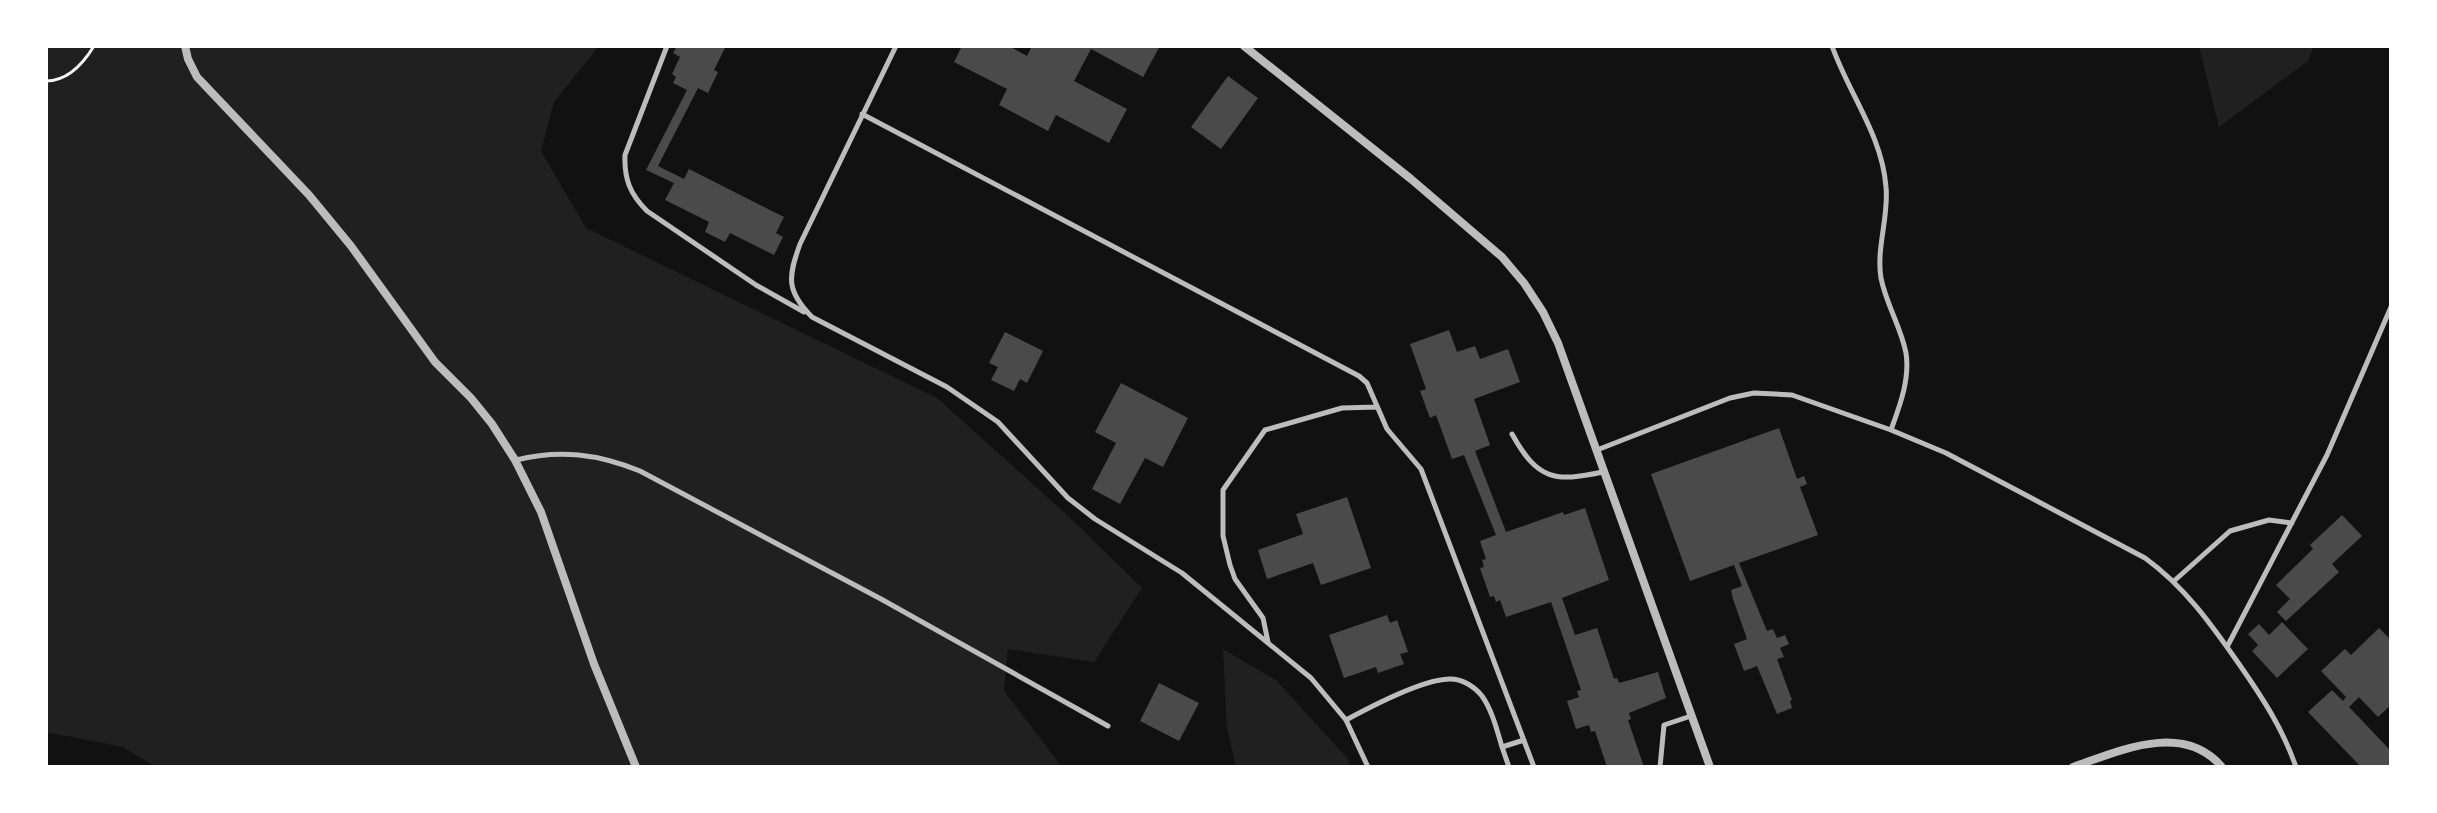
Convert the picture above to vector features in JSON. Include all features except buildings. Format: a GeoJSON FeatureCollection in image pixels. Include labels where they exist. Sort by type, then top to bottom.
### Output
{"type":"FeatureCollection","features":[{"type":"Feature","properties":{"kind":"street"},"geometry":{"type":"LineString","coordinates":[[185,46],[197,77],[309,195],[351,246],[435,362],[492,424],[515,460],[541,512],[594,664],[636,767]]}},
{"type":"Feature","properties":{"kind":"street"},"geometry":{"type":"LineString","coordinates":[[1244,46],[1411,179],[1509,265],[1543,312],[1597,450],[1710,767]]}},
{"type":"Feature","properties":{"kind":"street"},"geometry":{"type":"LineString","coordinates":[[2073,767],[2143,744],[2171,742],[2205,752],[2222,767]]}},
{"type":"Feature","properties":{"kind":"lane"},"geometry":{"type":"LineString","coordinates":[[667,46],[625,155],[624,171],[636,200],[647,211],[756,285],[970,401],[1018,441],[1068,498],[1095,519],[1182,573],[1311,678],[1346,720],[1368,767]]}},
{"type":"Feature","properties":{"kind":"lane"},"geometry":{"type":"LineString","coordinates":[[812,317],[799,304],[793,291],[791,270],[896,46]]}},
{"type":"Feature","properties":{"kind":"lane"},"geometry":{"type":"LineString","coordinates":[[1832,46],[1838,64],[1871,126],[1883,161],[1887,189],[1880,274],[1885,297],[1906,352],[1907,372],[1903,397],[1891,430]]}},
{"type":"Feature","properties":{"kind":"lane"},"geometry":{"type":"LineString","coordinates":[[862,114],[1359,376],[1367,383],[1387,429],[1421,469],[1534,767]]}},
{"type":"Feature","properties":{"kind":"lane"},"geometry":{"type":"LineString","coordinates":[[2227,647],[2327,455],[2391,307]]}},
{"type":"Feature","properties":{"kind":"lane"},"geometry":{"type":"LineString","coordinates":[[1597,450],[1730,398],[1754,393],[1792,395],[1946,453],[2145,558],[2174,581],[2195,603],[2274,715],[2296,767]]}},
{"type":"Feature","properties":{"kind":"lane"},"geometry":{"type":"LineString","coordinates":[[1269,644],[1263,618],[1235,579],[1230,565],[1223,536],[1223,490],[1265,430],[1342,408],[1376,407]]}},
{"type":"Feature","properties":{"kind":"lane"},"geometry":{"type":"LineString","coordinates":[[1512,434],[1528,459],[1541,471],[1555,477],[1572,478],[1604,472]]}},
{"type":"Feature","properties":{"kind":"lane"},"geometry":{"type":"LineString","coordinates":[[515,460],[536,455],[587,454],[614,460],[640,471],[881,599],[1108,726]]}},
{"type":"Feature","properties":{"kind":"lane"},"geometry":{"type":"LineString","coordinates":[[2174,581],[2230,531],[2269,520],[2292,523]]}},
{"type":"Feature","properties":{"kind":"lane"},"geometry":{"type":"LineString","coordinates":[[1346,720],[1372,706],[1437,681],[1461,680],[1481,695],[1509,767]]}},
{"type":"Feature","properties":{"kind":"lane"},"geometry":{"type":"LineString","coordinates":[[1660,767],[1664,725],[1692,716]]}},
{"type":"Feature","properties":{"kind":"lane"},"geometry":{"type":"LineString","coordinates":[[1502,747],[1524,740]]}},
{"type":"Feature","properties":{"kind":"path"},"geometry":{"type":"LineString","coordinates":[[46,81],[59,80],[74,70],[94,46]]}},
{"type":"Feature","properties":{"kind":"shaded area"},"geometry":{"type":"Polygon","coordinates":[[[46,46],[599,46],[554,102],[541,151],[586,228],[937,398],[1066,514],[1142,588],[1094,662],[1008,649],[1004,691],[1062,767],[156,767],[123,747],[46,732],[46,46]]]}},
{"type":"Feature","properties":{"kind":"shaded area"},"geometry":{"type":"Polygon","coordinates":[[[2199,46],[2314,46],[2308,61],[2219,127],[2199,46]]]}},
{"type":"Feature","properties":{"kind":"shaded area"},"geometry":{"type":"Polygon","coordinates":[[[1223,649],[1276,680],[1348,759],[1350,767],[1236,767],[1227,728],[1223,649]]]}}]}
